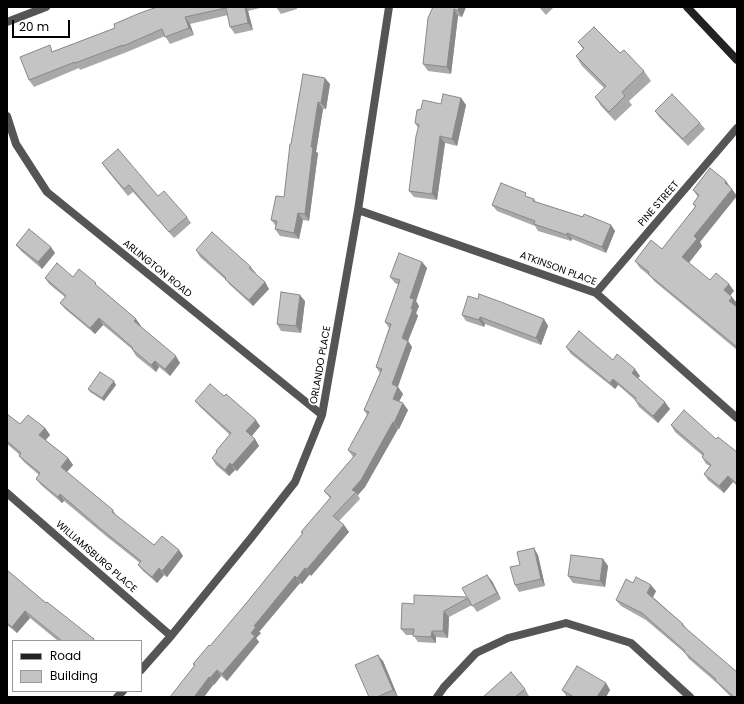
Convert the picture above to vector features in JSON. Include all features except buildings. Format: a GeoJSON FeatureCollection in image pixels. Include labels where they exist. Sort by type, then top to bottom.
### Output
{"type":"FeatureCollection","features":[{"type":"Feature","properties":{"kind":"street"},"geometry":{"type":"LineString","coordinates":[[7,22],[46,7]]}},
{"type":"Feature","properties":{"kind":"street","name":"ORLANDO PLACE"},"geometry":{"type":"LineString","coordinates":[[142,669],[172,636],[295,482],[322,415],[358,210],[389,7]]}},
{"type":"Feature","properties":{"kind":"street"},"geometry":{"type":"LineString","coordinates":[[687,7],[737,60]]}},
{"type":"Feature","properties":{"kind":"street","name":"ARLINGTON ROAD"},"geometry":{"type":"LineString","coordinates":[[7,116],[16,144],[47,192],[322,415]]}},
{"type":"Feature","properties":{"kind":"street","name":"PINE STREET"},"geometry":{"type":"LineString","coordinates":[[596,293],[737,128]]}},
{"type":"Feature","properties":{"kind":"street","name":"ATKINSON PLACE"},"geometry":{"type":"LineString","coordinates":[[358,210],[596,293],[737,418]]}},
{"type":"Feature","properties":{"kind":"street","name":"WILLIAMSBURG PLACE"},"geometry":{"type":"LineString","coordinates":[[7,493],[172,636]]}},
{"type":"Feature","properties":{"kind":"street"},"geometry":{"type":"LineString","coordinates":[[437,697],[444,687],[476,653],[508,638],[566,623],[630,643],[690,697]]}}]}
